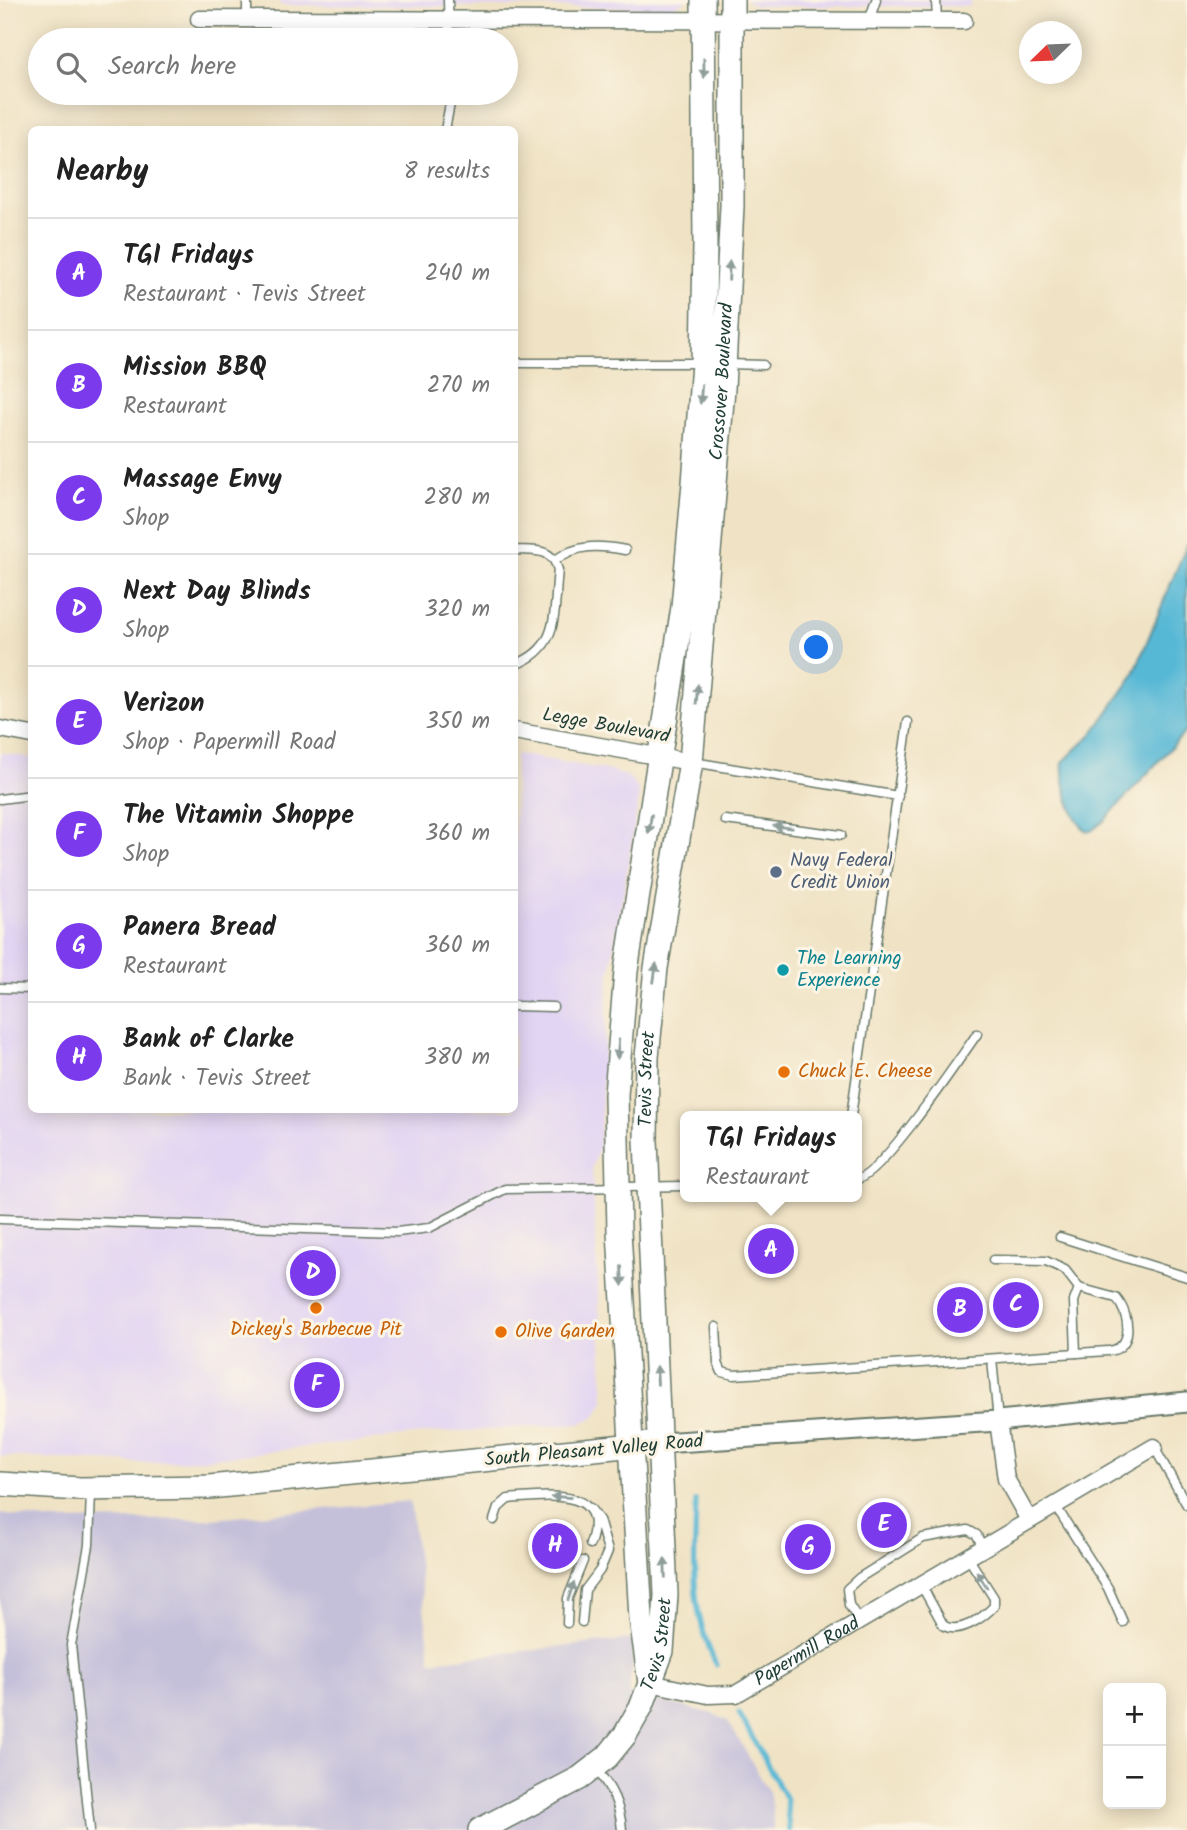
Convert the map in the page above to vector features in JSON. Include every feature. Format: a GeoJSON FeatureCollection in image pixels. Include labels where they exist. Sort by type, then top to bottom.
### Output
{"type":"FeatureCollection","features":[{"type":"Feature","properties":{"kind":"main road","name":"Crossover Boulevard"},"geometry":{"type":"LineString","coordinates":[[691,762],[714,363],[703,10]]}},
{"type":"Feature","properties":{"kind":"main road","name":"Crossover Boulevard"},"geometry":{"type":"LineString","coordinates":[[661,757],[683,607],[732,206],[732,10]]}},
{"type":"Feature","properties":{"kind":"main road","name":"Tevis Street"},"geometry":{"type":"LineString","coordinates":[[650,1683],[641,1618],[617,1187],[616,1094],[621,1011],[661,757]]}},
{"type":"Feature","properties":{"kind":"main road","name":"Tevis Street"},"geometry":{"type":"LineString","coordinates":[[650,1683],[662,1651],[665,1626],[661,1443],[646,1107],[650,1011],[691,762]]}},
{"type":"Feature","properties":{"kind":"main road","name":"South Pleasant Valley Road"},"geometry":{"type":"LineString","coordinates":[[0,1484],[91,1489],[209,1487],[661,1443]]}},
{"type":"Feature","properties":{"kind":"main road"},"geometry":{"type":"LineString","coordinates":[[480,1830],[595,1767],[633,1725],[650,1683]]}},
{"type":"Feature","properties":{"kind":"street"},"geometry":{"type":"LineString","coordinates":[[199,19],[447,21],[732,10],[869,21],[964,21]]}},
{"type":"Feature","properties":{"kind":"street"},"geometry":{"type":"LineString","coordinates":[[0,729],[28,734]]}},
{"type":"Feature","properties":{"kind":"street","name":"Legge Boulevard"},"geometry":{"type":"LineString","coordinates":[[518,732],[691,762]]}},
{"type":"Feature","properties":{"kind":"street","name":"South Pleasant Valley Road"},"geometry":{"type":"LineString","coordinates":[[661,1443],[998,1421],[1187,1402]]}},
{"type":"Feature","properties":{"kind":"street"},"geometry":{"type":"LineString","coordinates":[[998,1421],[1006,1479],[1030,1520]]}},
{"type":"Feature","properties":{"kind":"street","name":"Papermill Road"},"geometry":{"type":"LineString","coordinates":[[650,1683],[708,1696],[736,1694],[967,1555],[1154,1447]]}},
{"type":"Feature","properties":{"kind":"lane"},"geometry":{"type":"LineString","coordinates":[[247,0],[247,19]]}},
{"type":"Feature","properties":{"kind":"lane"},"geometry":{"type":"LineString","coordinates":[[448,28],[449,0]]}},
{"type":"Feature","properties":{"kind":"lane"},"geometry":{"type":"LineString","coordinates":[[869,21],[876,0]]}},
{"type":"Feature","properties":{"kind":"lane"},"geometry":{"type":"LineString","coordinates":[[936,0],[937,21]]}},
{"type":"Feature","properties":{"kind":"lane"},"geometry":{"type":"LineString","coordinates":[[446,126],[450,105]]}},
{"type":"Feature","properties":{"kind":"lane"},"geometry":{"type":"LineString","coordinates":[[518,363],[763,365]]}},
{"type":"Feature","properties":{"kind":"lane"},"geometry":{"type":"LineString","coordinates":[[555,560],[570,550],[588,546],[625,550]]}},
{"type":"Feature","properties":{"kind":"lane"},"geometry":{"type":"LineString","coordinates":[[518,550],[546,551],[555,560],[558,570],[549,642],[532,657],[518,664]]}},
{"type":"Feature","properties":{"kind":"lane"},"geometry":{"type":"LineString","coordinates":[[851,1111],[908,722]]}},
{"type":"Feature","properties":{"kind":"lane"},"geometry":{"type":"LineString","coordinates":[[691,762],[898,796]]}},
{"type":"Feature","properties":{"kind":"lane"},"geometry":{"type":"LineString","coordinates":[[0,799],[28,796]]}},
{"type":"Feature","properties":{"kind":"lane"},"geometry":{"type":"LineString","coordinates":[[725,820],[841,835]]}},
{"type":"Feature","properties":{"kind":"lane"},"geometry":{"type":"LineString","coordinates":[[0,988],[28,989]]}},
{"type":"Feature","properties":{"kind":"lane"},"geometry":{"type":"LineString","coordinates":[[518,1006],[553,1007]]}},
{"type":"Feature","properties":{"kind":"lane"},"geometry":{"type":"LineString","coordinates":[[862,1178],[927,1105],[977,1034]]}},
{"type":"Feature","properties":{"kind":"lane"},"geometry":{"type":"LineString","coordinates":[[0,1219],[397,1233],[429,1228],[505,1189],[680,1186]]}},
{"type":"Feature","properties":{"kind":"lane"},"geometry":{"type":"LineString","coordinates":[[1060,1237],[1187,1277]]}},
{"type":"Feature","properties":{"kind":"lane"},"geometry":{"type":"LineString","coordinates":[[716,1327],[718,1363],[721,1371],[728,1374],[1117,1350],[1126,1343],[1125,1314],[1116,1298],[1079,1288],[1065,1270],[1046,1261],[992,1260]]}},
{"type":"Feature","properties":{"kind":"lane"},"geometry":{"type":"LineString","coordinates":[[1076,1353],[1073,1301],[1079,1288]]}},
{"type":"Feature","properties":{"kind":"lane"},"geometry":{"type":"LineString","coordinates":[[992,1359],[998,1421]]}},
{"type":"Feature","properties":{"kind":"lane"},"geometry":{"type":"LineString","coordinates":[[1154,1447],[1187,1505]]}},
{"type":"Feature","properties":{"kind":"lane"},"geometry":{"type":"LineString","coordinates":[[90,1830],[71,1645],[89,1545],[91,1489]]}},
{"type":"Feature","properties":{"kind":"lane"},"geometry":{"type":"LineString","coordinates":[[494,1520],[498,1508],[508,1499],[564,1495],[582,1503],[599,1520],[608,1551],[600,1570],[585,1590],[582,1622]]}},
{"type":"Feature","properties":{"kind":"lane"},"geometry":{"type":"LineString","coordinates":[[582,1503],[593,1525],[590,1544]]}},
{"type":"Feature","properties":{"kind":"lane"},"geometry":{"type":"LineString","coordinates":[[1055,1504],[1097,1568],[1123,1622]]}},
{"type":"Feature","properties":{"kind":"lane"},"geometry":{"type":"LineString","coordinates":[[859,1619],[848,1601],[847,1592],[852,1583],[923,1538],[968,1530],[977,1535],[982,1547]]}},
{"type":"Feature","properties":{"kind":"lane"},"geometry":{"type":"LineString","coordinates":[[920,1583],[936,1616],[950,1629],[983,1617],[994,1605],[994,1598],[967,1555]]}},
{"type":"Feature","properties":{"kind":"lane"},"geometry":{"type":"LineString","coordinates":[[567,1623],[568,1598],[583,1561]]}},
{"type":"Feature","properties":{"kind":"lane"},"geometry":{"type":"LineString","coordinates":[[595,1767],[612,1788],[621,1813],[622,1830]]}},
{"type":"Feature","properties":{"kind":"shaded area"},"geometry":{"type":"Polygon","coordinates":[[[280,0],[686,0],[673,8],[280,5],[280,0]]]}},
{"type":"Feature","properties":{"kind":"shaded area"},"geometry":{"type":"Polygon","coordinates":[[[746,0],[971,0],[971,6],[755,6],[746,0]]]}},
{"type":"Feature","properties":{"kind":"shaded area"},"geometry":{"type":"Polygon","coordinates":[[[0,753],[28,758],[28,1113],[518,1113],[518,755],[627,776],[638,789],[639,798],[608,985],[599,1148],[592,1167],[604,1401],[596,1416],[579,1424],[429,1433],[196,1460],[141,1463],[0,1456],[0,753]]]}},
{"type":"Feature","properties":{"kind":"shaded area"},"geometry":{"type":"Polygon","coordinates":[[[410,1501],[431,1661],[632,1639],[633,1662],[628,1693],[713,1714],[728,1721],[769,1792],[773,1808],[773,1830],[0,1830],[0,1514],[54,1521],[212,1519],[410,1501]]]}},
{"type":"Feature","properties":{"kind":"water"},"geometry":{"type":"Polygon","coordinates":[[[1187,544],[1187,730],[1104,821],[1091,831],[1085,830],[1075,816],[1068,798],[1063,762],[1093,733],[1133,676],[1187,544]]]}},
{"type":"Feature","properties":{"kind":"waterway"},"geometry":{"type":"LineString","coordinates":[[696,1501],[697,1603],[707,1643],[716,1665]]}},
{"type":"Feature","properties":{"kind":"waterway"},"geometry":{"type":"LineString","coordinates":[[739,1713],[786,1799],[789,1830]]}},
{"type":"Feature","properties":{"kind":"place","name":"Navy Federal Credit Union"},"geometry":{"type":"Point","coordinates":[776,872]}},
{"type":"Feature","properties":{"kind":"place","name":"The Learning Experience"},"geometry":{"type":"Point","coordinates":[783,970]}},
{"type":"Feature","properties":{"kind":"place","name":"Chuck E. Cheese"},"geometry":{"type":"Point","coordinates":[784,1072]}},
{"type":"Feature","properties":{"kind":"place","name":"TGI Fridays"},"geometry":{"type":"Point","coordinates":[771,1251]}},
{"type":"Feature","properties":{"kind":"place","name":"Next Day Blinds"},"geometry":{"type":"Point","coordinates":[313,1273]}},
{"type":"Feature","properties":{"kind":"place","name":"Massage Envy"},"geometry":{"type":"Point","coordinates":[1016,1305]}},
{"type":"Feature","properties":{"kind":"place","name":"Dickey's Barbecue Pit"},"geometry":{"type":"Point","coordinates":[316,1308]}},
{"type":"Feature","properties":{"kind":"place","name":"Mission BBQ"},"geometry":{"type":"Point","coordinates":[960,1310]}},
{"type":"Feature","properties":{"kind":"place","name":"Olive Garden"},"geometry":{"type":"Point","coordinates":[501,1332]}},
{"type":"Feature","properties":{"kind":"place","name":"The Vitamin Shoppe"},"geometry":{"type":"Point","coordinates":[317,1385]}},
{"type":"Feature","properties":{"kind":"place","name":"Verizon"},"geometry":{"type":"Point","coordinates":[884,1525]}},
{"type":"Feature","properties":{"kind":"place","name":"Bank of Clarke"},"geometry":{"type":"Point","coordinates":[555,1546]}},
{"type":"Feature","properties":{"kind":"place","name":"Panera Bread"},"geometry":{"type":"Point","coordinates":[808,1547]}}]}
